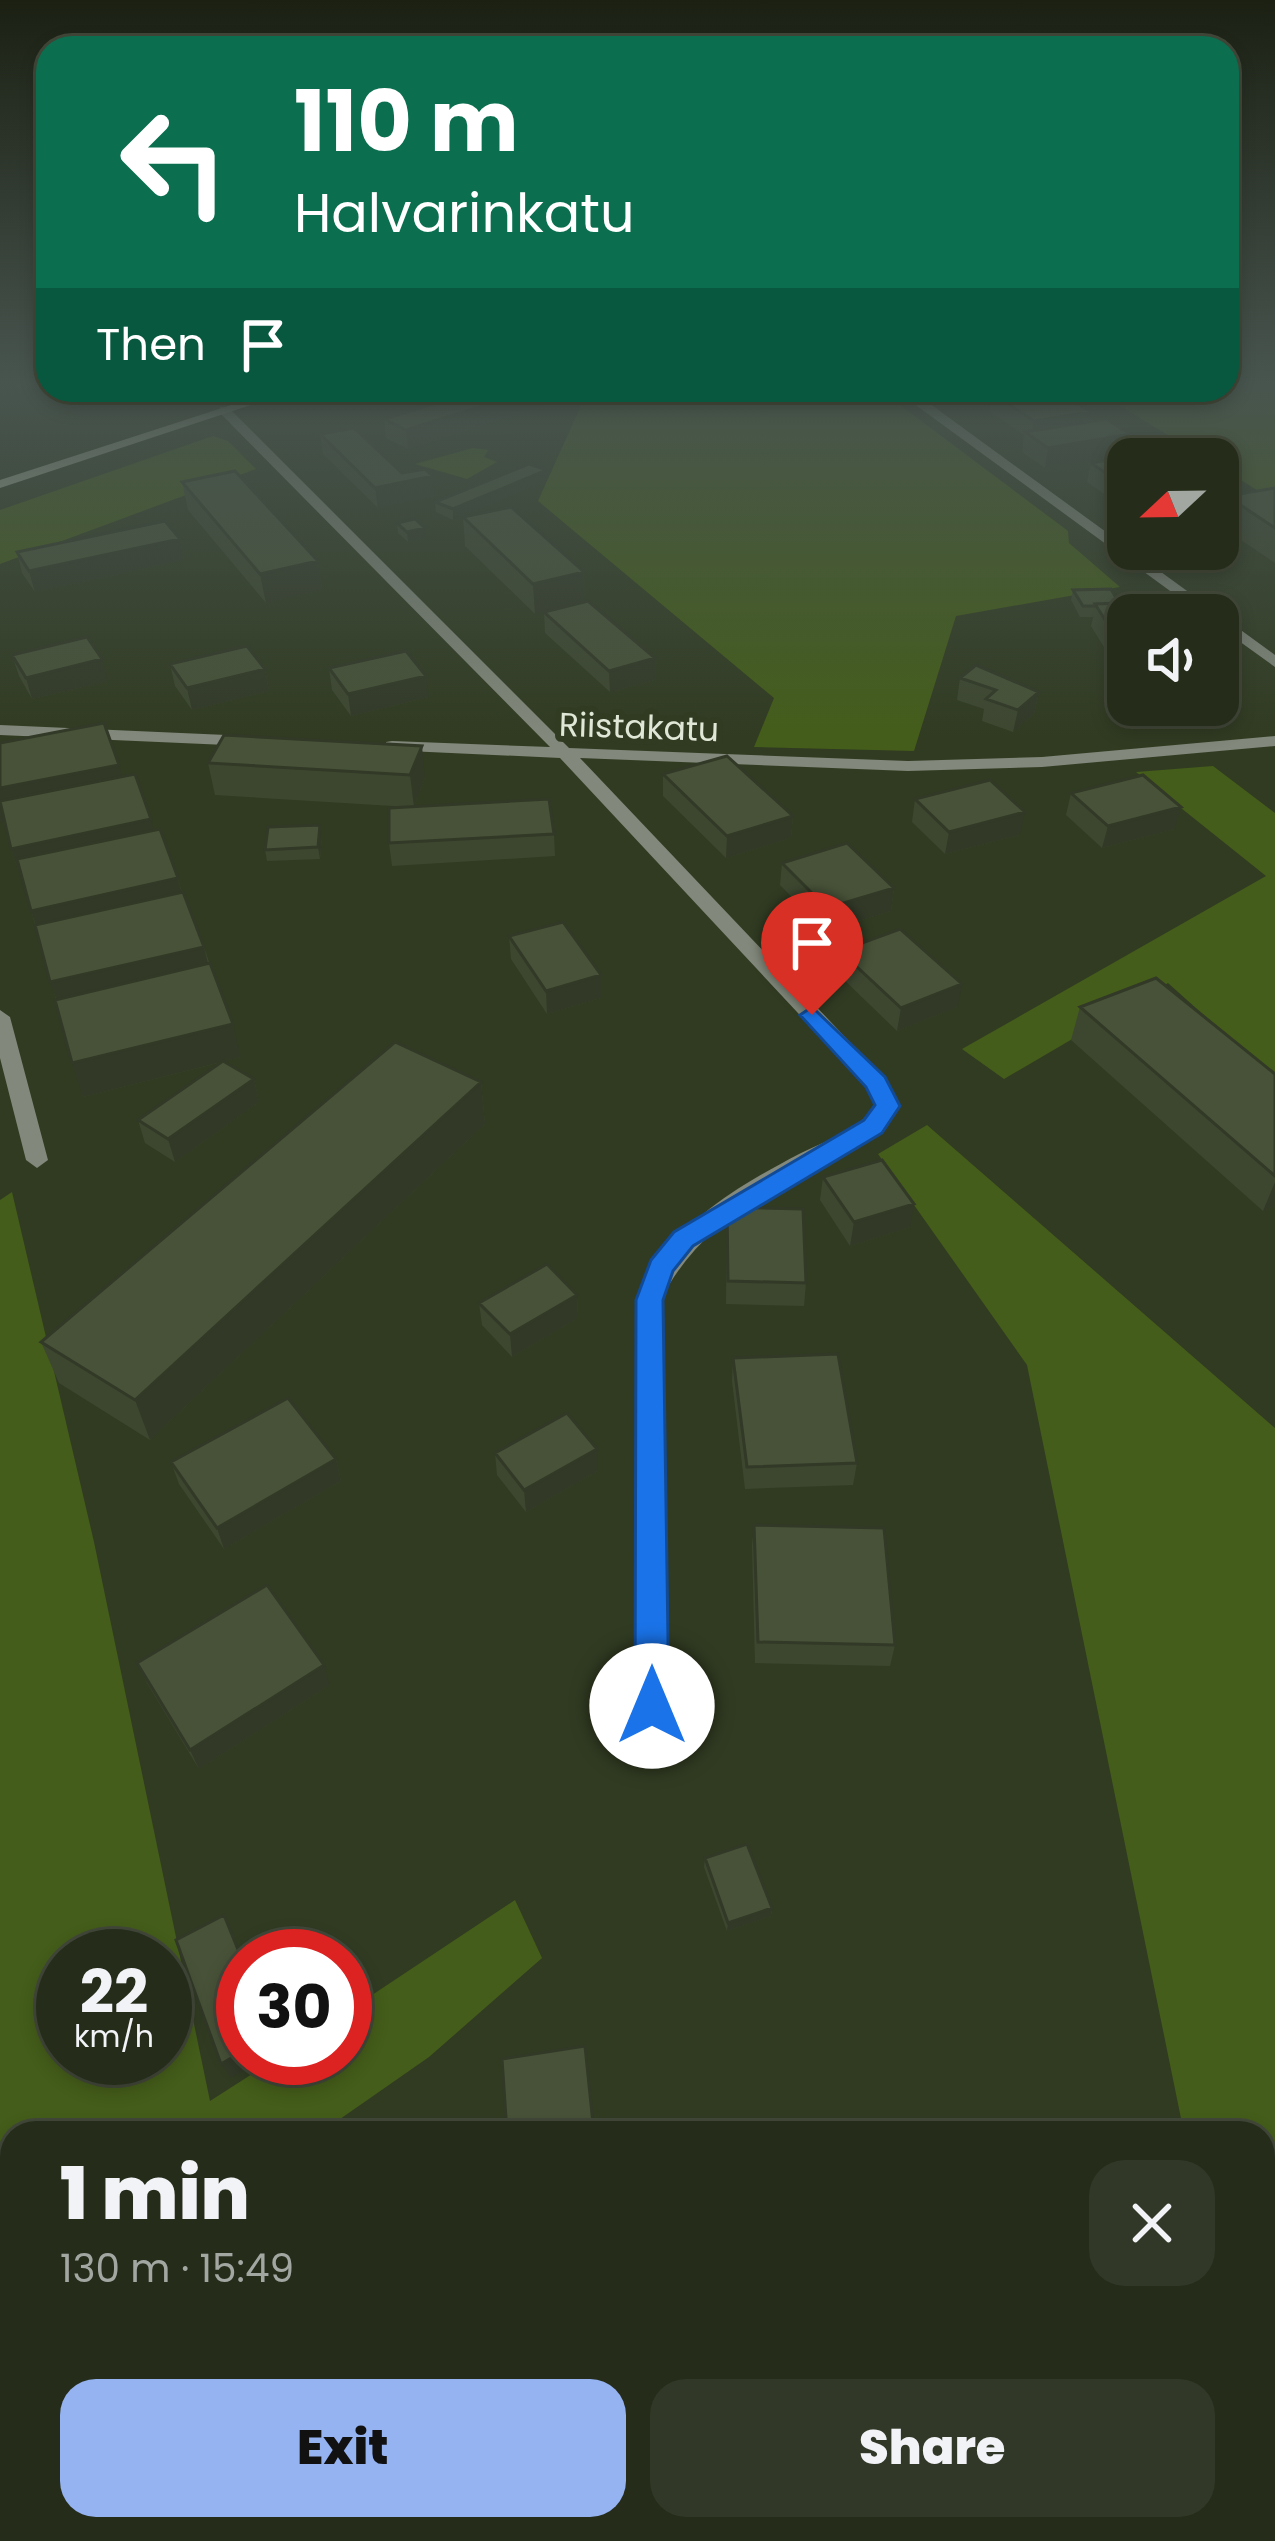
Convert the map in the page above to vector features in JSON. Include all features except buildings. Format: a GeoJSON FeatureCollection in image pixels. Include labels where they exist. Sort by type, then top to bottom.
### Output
{"type":"FeatureCollection","features":[{"type":"Feature","properties":{"kind":"street"},"geometry":{"type":"LineString","coordinates":[[313,500],[566,754],[876,1083],[887,1106],[873,1126],[712,1217],[683,1239],[660,1268],[650,1300],[652,1706]]}},
{"type":"Feature","properties":{"kind":"street"},"geometry":{"type":"LineString","coordinates":[[1054,500],[1184,594]]}},
{"type":"Feature","properties":{"kind":"street"},"geometry":{"type":"LineString","coordinates":[[1239,635],[1275,662]]}},
{"type":"Feature","properties":{"kind":"street"},"geometry":{"type":"LineString","coordinates":[[0,730],[267,741]]}},
{"type":"Feature","properties":{"kind":"street","name":"Riistakatu"},"geometry":{"type":"LineString","coordinates":[[362,745],[968,766],[1275,741]]}},
{"type":"Feature","properties":{"kind":"street"},"geometry":{"type":"LineString","coordinates":[[0,1017],[37,1160]]}},
{"type":"Feature","properties":{"kind":"green space"},"geometry":{"type":"Polygon","coordinates":[[[30,500],[174,500],[0,564],[0,510],[30,500]]]}},
{"type":"Feature","properties":{"kind":"green space"},"geometry":{"type":"Polygon","coordinates":[[[1026,500],[1068,531],[1069,543],[1120,587],[956,616],[914,751],[754,747],[774,698],[538,501],[1026,500]]]}},
{"type":"Feature","properties":{"kind":"green space"},"geometry":{"type":"Polygon","coordinates":[[[1213,766],[1275,813],[1275,1079],[1168,983],[1004,1079],[962,1049],[1266,876],[1136,772],[1213,766]]]}},
{"type":"Feature","properties":{"kind":"green space"},"geometry":{"type":"Polygon","coordinates":[[[927,1125],[1275,1428],[1275,2121],[1182,2121],[1027,1365],[878,1154],[927,1125]]]}},
{"type":"Feature","properties":{"kind":"green space"},"geometry":{"type":"Polygon","coordinates":[[[12,1192],[94,1542],[174,1929],[36,1929],[36,2085],[192,2085],[192,2014],[210,2101],[235,2085],[372,2085],[372,1995],[515,1900],[542,1958],[429,2057],[337,2121],[0,2121],[0,1200],[12,1192]]]}},
{"type":"Feature","properties":{"kind":"route"},"geometry":{"type":"LineString","coordinates":[[652,1706],[650,1300],[660,1268],[683,1239],[712,1217],[873,1126],[887,1106],[876,1083],[812,1015]]}}]}
